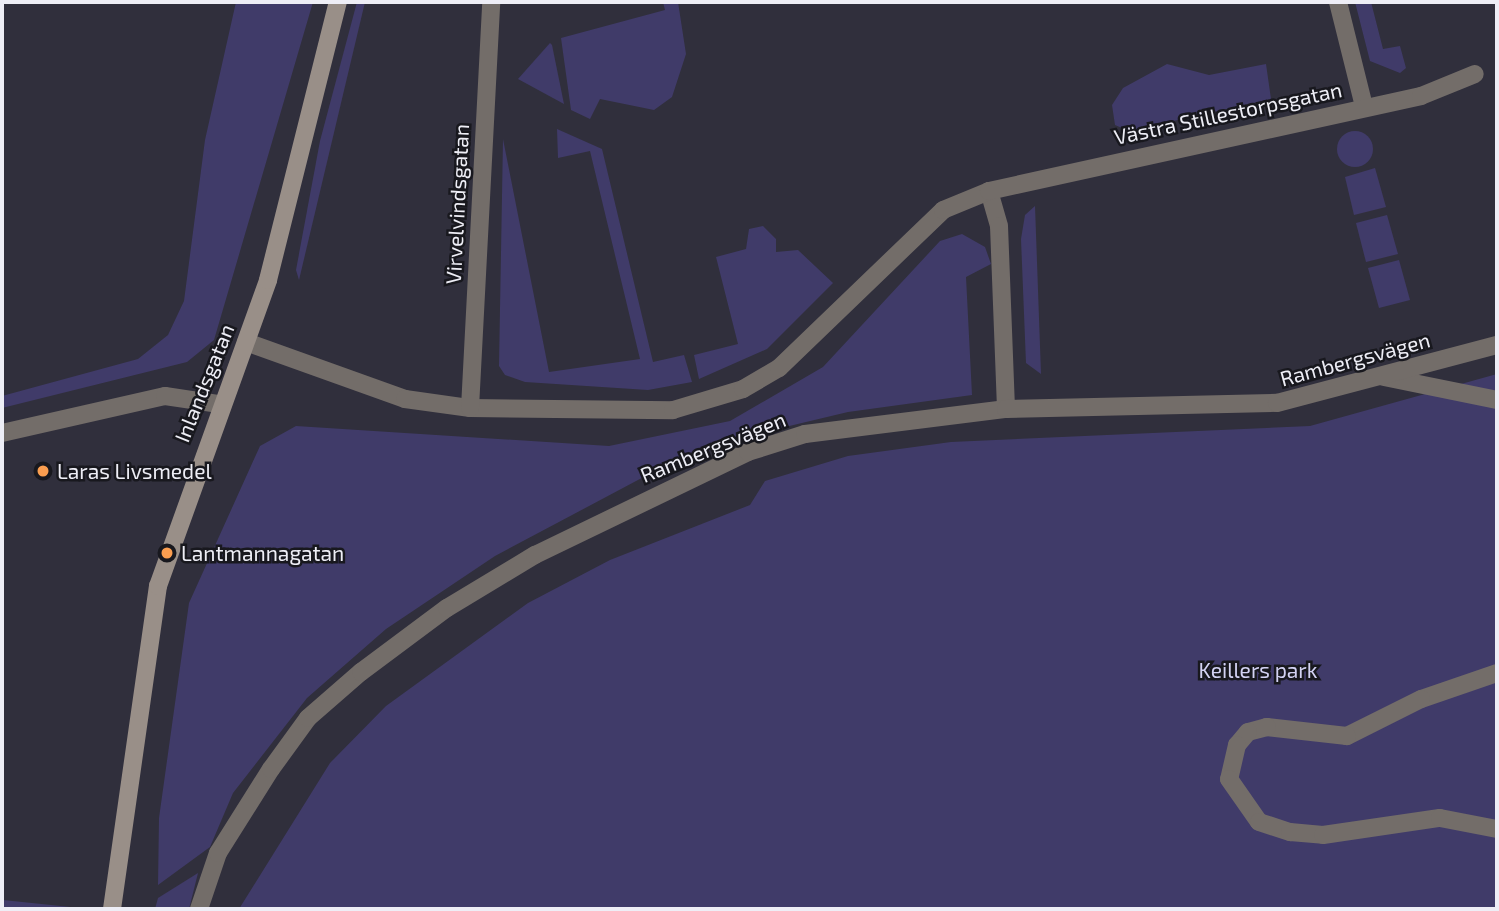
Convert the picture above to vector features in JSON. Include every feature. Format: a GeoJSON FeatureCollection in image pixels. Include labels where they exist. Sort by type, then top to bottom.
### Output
{"type":"FeatureCollection","features":[{"type":"Feature","properties":{"kind":"street","name":"Inlandsgatan"},"geometry":{"type":"LineString","coordinates":[[112,909],[158,586],[219,404],[246,342],[268,280],[338,2]]}},
{"type":"Feature","properties":{"kind":"street","name":"Virvelvindsgatan"},"geometry":{"type":"LineString","coordinates":[[470,408],[491,2]]}},
{"type":"Feature","properties":{"kind":"street"},"geometry":{"type":"LineString","coordinates":[[1338,2],[1364,106]]}},
{"type":"Feature","properties":{"kind":"street","name":"Västra Stillestorpsgatan"},"geometry":{"type":"LineString","coordinates":[[246,342],[368,389],[470,408],[638,413],[743,389],[799,353],[943,210],[989,191],[1452,88],[1475,74]]}},
{"type":"Feature","properties":{"kind":"street"},"geometry":{"type":"LineString","coordinates":[[989,191],[999,226],[1006,409]]}},
{"type":"Feature","properties":{"kind":"street","name":"Rambergsvägen"},"geometry":{"type":"LineString","coordinates":[[200,909],[218,853],[308,718],[447,608],[615,512],[748,452],[805,434],[1006,409],[1277,403],[1384,377],[1497,345]]}},
{"type":"Feature","properties":{"kind":"street"},"geometry":{"type":"LineString","coordinates":[[1384,377],[1497,400]]}},
{"type":"Feature","properties":{"kind":"street"},"geometry":{"type":"LineString","coordinates":[[2,433],[165,396],[219,404]]}},
{"type":"Feature","properties":{"kind":"street"},"geometry":{"type":"LineString","coordinates":[[1497,673],[1421,699],[1348,736],[1267,727],[1248,732],[1237,745],[1229,779],[1240,802],[1259,822],[1290,832],[1323,835],[1440,818],[1497,830]]}},
{"type":"Feature","properties":{"kind":"green space"},"geometry":{"type":"Polygon","coordinates":[[[236,2],[313,2],[214,340],[187,362],[2,408],[2,396],[138,359],[168,335],[184,301],[205,140],[236,2]]]}},
{"type":"Feature","properties":{"kind":"green space"},"geometry":{"type":"Polygon","coordinates":[[[357,2],[365,2],[299,280],[296,270],[320,141],[357,2]]]}},
{"type":"Feature","properties":{"kind":"green space"},"geometry":{"type":"Polygon","coordinates":[[[663,2],[678,2],[686,54],[672,97],[654,110],[600,99],[590,119],[571,110],[561,38],[665,10],[663,2]]]}},
{"type":"Feature","properties":{"kind":"green space"},"geometry":{"type":"Polygon","coordinates":[[[1355,2],[1371,2],[1383,49],[1400,46],[1406,68],[1400,73],[1370,61],[1355,2]]]}},
{"type":"Feature","properties":{"kind":"green space"},"geometry":{"type":"Polygon","coordinates":[[[550,43],[552,45],[564,104],[518,79],[550,43]]]}},
{"type":"Feature","properties":{"kind":"green space"},"geometry":{"type":"Polygon","coordinates":[[[1167,64],[1209,75],[1266,64],[1271,99],[1129,131],[1115,125],[1112,105],[1123,88],[1167,64]]]}},
{"type":"Feature","properties":{"kind":"green space"},"geometry":{"type":"Polygon","coordinates":[[[557,129],[602,149],[653,362],[684,355],[692,382],[648,390],[525,382],[505,375],[499,366],[503,139],[549,372],[640,359],[590,151],[558,158],[557,129]]]}},
{"type":"Feature","properties":{"kind":"green space"},"geometry":{"type":"Polygon","coordinates":[[[1355,131],[1368,136],[1373,149],[1368,162],[1355,167],[1342,162],[1337,149],[1342,136],[1355,131]]]}},
{"type":"Feature","properties":{"kind":"green space"},"geometry":{"type":"Polygon","coordinates":[[[1375,168],[1386,207],[1354,215],[1345,177],[1375,168]]]}},
{"type":"Feature","properties":{"kind":"green space"},"geometry":{"type":"Polygon","coordinates":[[[1035,206],[1041,374],[1026,363],[1021,239],[1025,215],[1035,206]]]}},
{"type":"Feature","properties":{"kind":"green space"},"geometry":{"type":"Polygon","coordinates":[[[1387,215],[1398,254],[1366,262],[1356,223],[1387,215]]]}},
{"type":"Feature","properties":{"kind":"green space"},"geometry":{"type":"Polygon","coordinates":[[[763,226],[776,239],[776,252],[798,250],[833,283],[767,349],[699,379],[694,355],[738,344],[716,257],[746,249],[749,229],[763,226]]]}},
{"type":"Feature","properties":{"kind":"green space"},"geometry":{"type":"Polygon","coordinates":[[[962,234],[985,247],[991,264],[966,277],[972,395],[848,412],[752,435],[653,472],[495,556],[386,629],[307,698],[233,793],[210,847],[158,885],[159,818],[189,603],[260,446],[296,426],[609,446],[730,421],[823,367],[940,241],[962,234]]]}},
{"type":"Feature","properties":{"kind":"green space"},"geometry":{"type":"Polygon","coordinates":[[[1399,260],[1410,300],[1379,308],[1368,268],[1399,260]]]}},
{"type":"Feature","properties":{"kind":"green space","name":"Keillers park"},"geometry":{"type":"Polygon","coordinates":[[[1497,374],[1497,909],[239,909],[330,763],[386,706],[528,603],[610,560],[750,505],[765,481],[848,456],[951,442],[1310,426],[1497,374]]]}},
{"type":"Feature","properties":{"kind":"green space"},"geometry":{"type":"Polygon","coordinates":[[[198,873],[189,909],[155,909],[158,898],[198,873]]]}},
{"type":"Feature","properties":{"kind":"green space"},"geometry":{"type":"Polygon","coordinates":[[[3,900],[80,908],[2,909],[3,900]]]}},
{"type":"Feature","properties":{"kind":"place","name":"Laras Livsmedel"},"geometry":{"type":"Point","coordinates":[43,471]}},
{"type":"Feature","properties":{"kind":"place","name":"Lantmannagatan"},"geometry":{"type":"Point","coordinates":[167,553]}}]}
